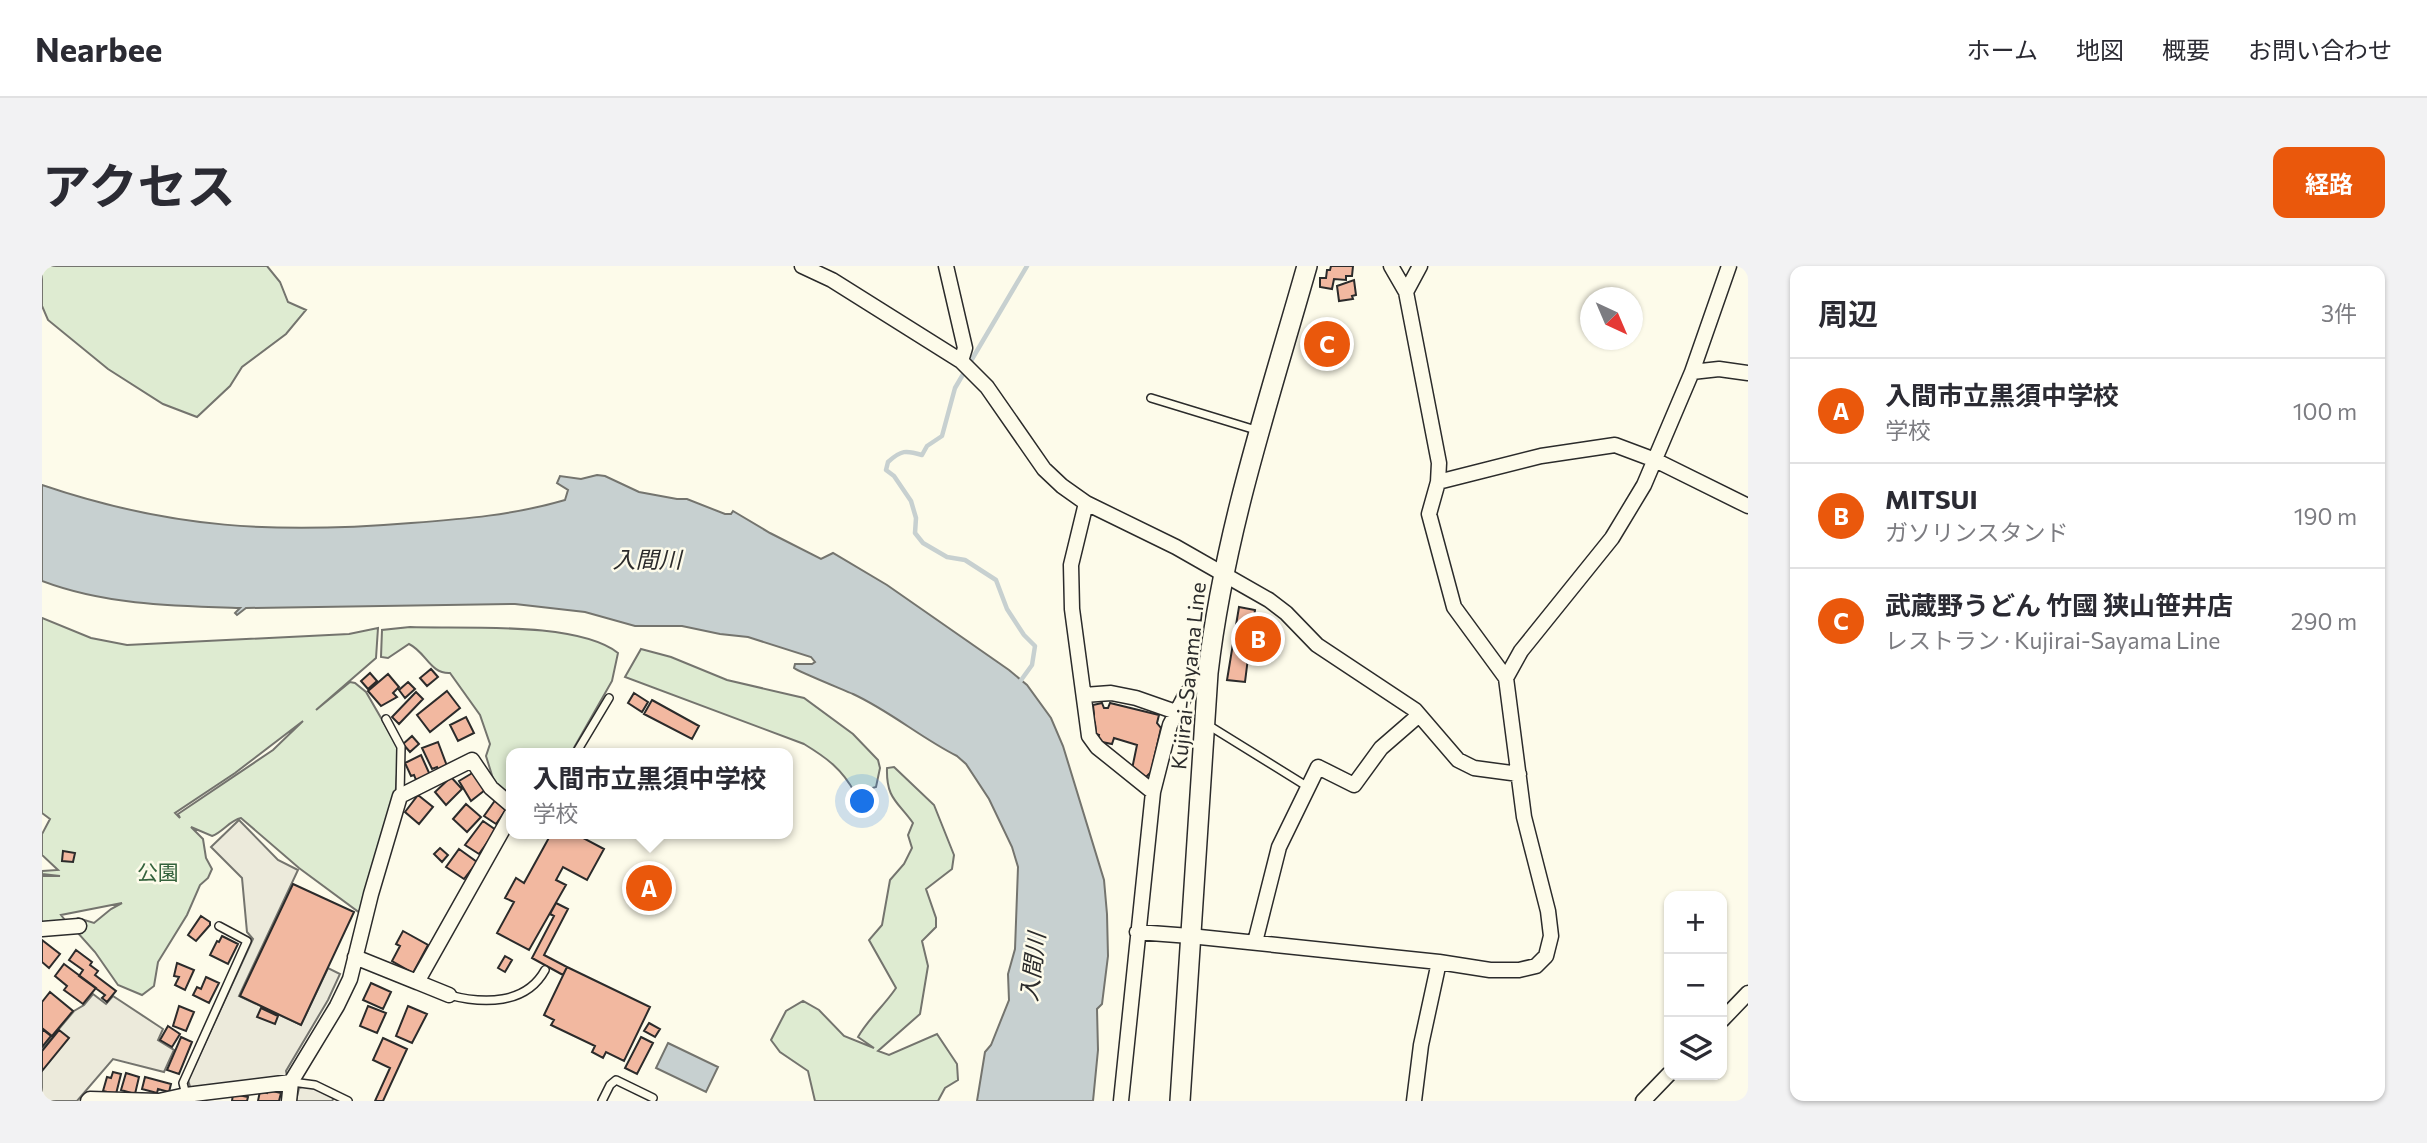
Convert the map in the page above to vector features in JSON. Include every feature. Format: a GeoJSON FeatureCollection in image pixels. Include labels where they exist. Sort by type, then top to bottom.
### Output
{"type":"FeatureCollection","features":[{"type":"Feature","properties":{"kind":"main road","name":"Kujirai-Sayama Line"},"geometry":{"type":"LineString","coordinates":[[1180,1101],[1208,673],[1214,620],[1240,500],[1307,266]]}},
{"type":"Feature","properties":{"kind":"street"},"geometry":{"type":"LineString","coordinates":[[802,266],[832,280],[961,362],[986,387],[1044,469],[1062,486],[1086,503],[1175,547],[1269,600],[1286,613],[1317,645],[1397,697],[1419,715],[1458,760],[1474,768],[1519,774]]}},
{"type":"Feature","properties":{"kind":"street"},"geometry":{"type":"LineString","coordinates":[[946,266],[965,348],[961,362]]}},
{"type":"Feature","properties":{"kind":"street"},"geometry":{"type":"LineString","coordinates":[[1137,932],[1255,942],[1490,970],[1536,967],[1546,956],[1551,936],[1548,911],[1524,817],[1506,678],[1454,607],[1429,514],[1438,482],[1439,463],[1406,292],[1391,266]]}},
{"type":"Feature","properties":{"kind":"street"},"geometry":{"type":"LineString","coordinates":[[1406,292],[1420,266]]}},
{"type":"Feature","properties":{"kind":"street"},"geometry":{"type":"LineString","coordinates":[[1506,678],[1521,651],[1612,538],[1644,485],[1692,372],[1729,266]]}},
{"type":"Feature","properties":{"kind":"street"},"geometry":{"type":"LineString","coordinates":[[1692,372],[1719,369],[1748,373]]}},
{"type":"Feature","properties":{"kind":"street"},"geometry":{"type":"LineString","coordinates":[[1438,482],[1541,456],[1615,445],[1655,460],[1748,506]]}},
{"type":"Feature","properties":{"kind":"street"},"geometry":{"type":"LineString","coordinates":[[1086,503],[1071,565],[1072,609],[1090,736],[1097,747],[1153,792]]}},
{"type":"Feature","properties":{"kind":"street"},"geometry":{"type":"LineString","coordinates":[[1121,1101],[1153,792],[1170,725],[1176,712],[1186,694],[1208,673]]}},
{"type":"Feature","properties":{"kind":"street"},"geometry":{"type":"LineString","coordinates":[[1084,695],[1111,693],[1136,698],[1176,712]]}},
{"type":"Feature","properties":{"kind":"street"},"geometry":{"type":"LineString","coordinates":[[1255,942],[1279,847],[1318,767],[1354,785],[1381,748],[1419,715]]}},
{"type":"Feature","properties":{"kind":"street"},"geometry":{"type":"LineString","coordinates":[[289,1101],[291,1082],[337,1006],[350,979],[400,796],[472,760],[491,788],[506,801]]}},
{"type":"Feature","properties":{"kind":"street"},"geometry":{"type":"LineString","coordinates":[[417,982],[506,824]]}},
{"type":"Feature","properties":{"kind":"street"},"geometry":{"type":"LineString","coordinates":[[42,929],[79,926]]}},
{"type":"Feature","properties":{"kind":"street"},"geometry":{"type":"LineString","coordinates":[[355,957],[449,995]]}},
{"type":"Feature","properties":{"kind":"street"},"geometry":{"type":"LineString","coordinates":[[1414,1101],[1421,1045],[1439,962]]}},
{"type":"Feature","properties":{"kind":"street"},"geometry":{"type":"LineString","coordinates":[[1725,1017],[1748,993]]}},
{"type":"Feature","properties":{"kind":"street"},"geometry":{"type":"LineString","coordinates":[[1643,1101],[1664,1079]]}},
{"type":"Feature","properties":{"kind":"street"},"geometry":{"type":"LineString","coordinates":[[88,1101],[159,1101],[291,1082]]}},
{"type":"Feature","properties":{"kind":"lane"},"geometry":{"type":"LineString","coordinates":[[1151,398],[1260,432]]}},
{"type":"Feature","properties":{"kind":"lane"},"geometry":{"type":"LineString","coordinates":[[579,748],[609,698]]}},
{"type":"Feature","properties":{"kind":"lane"},"geometry":{"type":"LineString","coordinates":[[386,719],[401,747],[400,796]]}},
{"type":"Feature","properties":{"kind":"lane"},"geometry":{"type":"LineString","coordinates":[[1205,723],[1308,788]]}},
{"type":"Feature","properties":{"kind":"lane"},"geometry":{"type":"LineString","coordinates":[[190,1097],[183,1083],[247,941],[219,926]]}},
{"type":"Feature","properties":{"kind":"lane"},"geometry":{"type":"LineString","coordinates":[[449,995],[487,1002],[509,997],[530,988],[545,970]]}},
{"type":"Feature","properties":{"kind":"lane"},"geometry":{"type":"LineString","coordinates":[[602,1101],[610,1085],[616,1080],[653,1098]]}},
{"type":"Feature","properties":{"kind":"lane"},"geometry":{"type":"LineString","coordinates":[[291,1082],[315,1085],[348,1101]]}},
{"type":"Feature","properties":{"kind":"green space"},"geometry":{"type":"Polygon","coordinates":[[[42,266],[267,266],[280,282],[288,302],[306,310],[286,334],[242,367],[230,386],[197,417],[163,404],[108,369],[48,320],[42,306],[42,266]]]}},
{"type":"Feature","properties":{"kind":"green space","name":"公園"},"geometry":{"type":"Polygon","coordinates":[[[42,618],[91,638],[127,645],[349,634],[378,628],[376,658],[316,710],[350,682],[355,683],[366,692],[399,749],[395,799],[360,913],[299,868],[241,818],[212,836],[191,827],[203,839],[206,858],[212,869],[208,878],[200,885],[187,915],[158,962],[154,986],[142,995],[118,985],[95,952],[69,923],[78,918],[94,923],[122,903],[61,915],[68,924],[42,926],[42,876],[60,876],[42,874],[42,871],[58,870],[42,855],[42,834],[50,819],[42,813],[42,618]],[[303,721],[235,773],[175,813],[180,818],[178,814],[273,750],[303,721]]]}},
{"type":"Feature","properties":{"kind":"green space"},"geometry":{"type":"Polygon","coordinates":[[[410,627],[548,631],[599,643],[618,653],[612,681],[574,748],[506,748],[506,794],[495,785],[486,756],[490,744],[480,715],[450,673],[438,670],[409,644],[388,658],[381,657],[382,630],[410,627]]]}},
{"type":"Feature","properties":{"kind":"green space"},"geometry":{"type":"Polygon","coordinates":[[[641,649],[671,657],[727,680],[804,698],[853,734],[878,760],[880,768],[876,787],[855,793],[833,765],[804,744],[625,677],[641,649]]]}},
{"type":"Feature","properties":{"kind":"green space"},"geometry":{"type":"Polygon","coordinates":[[[894,767],[934,805],[954,855],[952,869],[926,889],[936,918],[936,927],[922,941],[928,966],[920,1014],[878,1051],[889,1055],[937,1034],[957,1064],[958,1080],[945,1088],[938,1101],[815,1101],[808,1071],[780,1052],[771,1040],[786,1011],[803,1001],[819,1010],[844,1036],[874,1048],[858,1037],[896,988],[869,940],[882,925],[890,880],[904,864],[912,848],[908,835],[913,823],[888,786],[887,768],[894,767]]]}},
{"type":"Feature","properties":{"kind":"shaded area"},"geometry":{"type":"Polygon","coordinates":[[[239,820],[278,860],[298,870],[239,996],[301,1025],[328,968],[340,974],[328,1000],[286,1071],[287,1076],[191,1090],[188,1080],[253,939],[247,932],[242,878],[211,847],[239,820]]]}},
{"type":"Feature","properties":{"kind":"shaded area"},"geometry":{"type":"Polygon","coordinates":[[[93,994],[106,1004],[113,996],[163,1029],[158,1040],[174,1050],[164,1072],[113,1059],[77,1101],[42,1101],[42,1049],[74,1011],[84,1005],[93,994]]]}},
{"type":"Feature","properties":{"kind":"shaded area"},"geometry":{"type":"Polygon","coordinates":[[[308,1085],[335,1096],[332,1101],[296,1101],[299,1088],[308,1085]]]}},
{"type":"Feature","properties":{"kind":"water","name":"入間川"},"geometry":{"type":"Polygon","coordinates":[[[597,475],[639,492],[687,499],[725,514],[731,514],[733,511],[821,559],[833,553],[887,585],[1027,685],[1051,718],[1063,746],[1104,880],[1108,956],[1102,1004],[1097,1009],[1098,1050],[1093,1101],[977,1101],[985,1052],[991,1045],[1009,1000],[1008,974],[1015,949],[1018,867],[1012,847],[989,799],[966,764],[867,701],[794,668],[795,664],[812,664],[815,662],[811,657],[748,637],[682,626],[635,626],[585,612],[515,604],[246,608],[237,615],[235,613],[240,608],[115,600],[42,581],[42,485],[89,500],[180,519],[225,525],[315,528],[450,520],[527,509],[565,500],[568,490],[557,483],[560,476],[581,479],[597,475]]]}},
{"type":"Feature","properties":{"kind":"water"},"geometry":{"type":"Polygon","coordinates":[[[668,1043],[718,1067],[706,1092],[656,1068],[668,1043]]]}},
{"type":"Feature","properties":{"kind":"building"},"geometry":{"type":"Polygon","coordinates":[[[1331,266],[1353,266],[1352,276],[1346,276],[1346,280],[1334,279],[1332,289],[1320,287],[1320,278],[1326,278],[1327,270],[1330,270],[1331,266]]]}},
{"type":"Feature","properties":{"kind":"building"},"geometry":{"type":"Polygon","coordinates":[[[1354,280],[1356,295],[1352,296],[1353,299],[1339,301],[1337,286],[1354,280]]]}},
{"type":"Feature","properties":{"kind":"building"},"geometry":{"type":"Polygon","coordinates":[[[1312,331],[1332,333],[1331,336],[1346,340],[1340,361],[1330,358],[1331,354],[1307,347],[1312,331]]]}},
{"type":"Feature","properties":{"kind":"building"},"geometry":{"type":"Polygon","coordinates":[[[1239,607],[1255,610],[1251,639],[1275,644],[1273,655],[1249,650],[1245,682],[1227,680],[1239,607]]]}},
{"type":"Feature","properties":{"kind":"building"},"geometry":{"type":"Polygon","coordinates":[[[431,669],[438,677],[427,686],[420,678],[431,669]]]}},
{"type":"Feature","properties":{"kind":"building"},"geometry":{"type":"Polygon","coordinates":[[[370,673],[377,681],[368,689],[361,681],[370,673]]]}},
{"type":"Feature","properties":{"kind":"building"},"geometry":{"type":"Polygon","coordinates":[[[388,674],[399,687],[393,693],[397,697],[381,706],[368,691],[388,674]]]}},
{"type":"Feature","properties":{"kind":"building"},"geometry":{"type":"Polygon","coordinates":[[[408,682],[415,689],[405,698],[399,690],[408,682]]]}},
{"type":"Feature","properties":{"kind":"building"},"geometry":{"type":"Polygon","coordinates":[[[447,691],[460,708],[430,732],[417,715],[447,691]]]}},
{"type":"Feature","properties":{"kind":"building"},"geometry":{"type":"Polygon","coordinates":[[[416,692],[423,699],[399,724],[392,717],[416,692]]]}},
{"type":"Feature","properties":{"kind":"building"},"geometry":{"type":"Polygon","coordinates":[[[634,693],[648,702],[642,712],[628,703],[634,693]]]}},
{"type":"Feature","properties":{"kind":"building"},"geometry":{"type":"Polygon","coordinates":[[[652,700],[699,726],[692,739],[644,714],[652,700]]]}},
{"type":"Feature","properties":{"kind":"building"},"geometry":{"type":"Polygon","coordinates":[[[1102,703],[1104,708],[1108,708],[1110,703],[1159,715],[1157,723],[1161,728],[1151,772],[1146,777],[1132,769],[1137,745],[1114,738],[1112,744],[1097,741],[1099,735],[1096,734],[1092,717],[1093,705],[1102,703]]]}},
{"type":"Feature","properties":{"kind":"building"},"geometry":{"type":"Polygon","coordinates":[[[466,717],[474,733],[458,741],[450,725],[466,717]]]}},
{"type":"Feature","properties":{"kind":"building"},"geometry":{"type":"Polygon","coordinates":[[[412,736],[419,744],[410,752],[403,744],[412,736]]]}},
{"type":"Feature","properties":{"kind":"building"},"geometry":{"type":"Polygon","coordinates":[[[438,742],[447,766],[438,770],[437,767],[432,769],[422,748],[438,742]]]}},
{"type":"Feature","properties":{"kind":"building"},"geometry":{"type":"Polygon","coordinates":[[[421,755],[430,775],[416,780],[405,763],[421,755]]]}},
{"type":"Feature","properties":{"kind":"building"},"geometry":{"type":"Polygon","coordinates":[[[474,772],[485,790],[471,801],[459,781],[474,772]]]}},
{"type":"Feature","properties":{"kind":"building"},"geometry":{"type":"Polygon","coordinates":[[[451,777],[462,789],[446,805],[435,792],[451,777]]]}},
{"type":"Feature","properties":{"kind":"building"},"geometry":{"type":"Polygon","coordinates":[[[418,795],[433,807],[419,824],[405,812],[418,795]]]}},
{"type":"Feature","properties":{"kind":"building"},"geometry":{"type":"Polygon","coordinates":[[[496,799],[506,806],[496,824],[484,816],[496,799]]]}},
{"type":"Feature","properties":{"kind":"building"},"geometry":{"type":"Polygon","coordinates":[[[466,804],[481,817],[467,832],[453,819],[466,804]]]}},
{"type":"Feature","properties":{"kind":"building"},"geometry":{"type":"Polygon","coordinates":[[[483,821],[496,830],[479,854],[465,845],[483,821]]]}},
{"type":"Feature","properties":{"kind":"building"},"geometry":{"type":"Polygon","coordinates":[[[548,839],[585,839],[604,849],[587,880],[563,867],[556,880],[566,885],[529,950],[497,933],[514,902],[505,898],[516,878],[524,883],[548,839]]]}},
{"type":"Feature","properties":{"kind":"building"},"geometry":{"type":"Polygon","coordinates":[[[440,848],[448,855],[442,862],[434,854],[440,848]]]}},
{"type":"Feature","properties":{"kind":"building"},"geometry":{"type":"Polygon","coordinates":[[[459,849],[477,862],[464,879],[446,867],[459,849]]]}},
{"type":"Feature","properties":{"kind":"building"},"geometry":{"type":"Polygon","coordinates":[[[63,851],[75,853],[73,862],[62,861],[63,851]]]}},
{"type":"Feature","properties":{"kind":"building"},"geometry":{"type":"Polygon","coordinates":[[[293,884],[354,912],[301,1025],[240,996],[293,884]]]}},
{"type":"Feature","properties":{"kind":"building"},"geometry":{"type":"Polygon","coordinates":[[[556,903],[568,909],[544,955],[567,967],[563,975],[532,958],[554,916],[550,914],[556,903]]]}},
{"type":"Feature","properties":{"kind":"building"},"geometry":{"type":"Polygon","coordinates":[[[201,916],[210,922],[210,925],[196,941],[188,935],[201,916]]]}},
{"type":"Feature","properties":{"kind":"building"},"geometry":{"type":"Polygon","coordinates":[[[403,931],[428,945],[413,973],[392,961],[400,946],[396,944],[403,931]]]}},
{"type":"Feature","properties":{"kind":"building"},"geometry":{"type":"Polygon","coordinates":[[[222,936],[238,944],[228,964],[210,955],[222,936]]]}},
{"type":"Feature","properties":{"kind":"building"},"geometry":{"type":"Polygon","coordinates":[[[42,940],[60,954],[49,968],[42,962],[42,940]]]}},
{"type":"Feature","properties":{"kind":"building"},"geometry":{"type":"Polygon","coordinates":[[[76,950],[92,962],[90,965],[98,971],[95,975],[116,991],[107,1002],[102,998],[105,995],[79,976],[83,970],[69,960],[76,950]]]}},
{"type":"Feature","properties":{"kind":"building"},"geometry":{"type":"Polygon","coordinates":[[[505,956],[512,960],[505,972],[498,968],[505,956]]]}},
{"type":"Feature","properties":{"kind":"building"},"geometry":{"type":"Polygon","coordinates":[[[177,963],[194,970],[185,990],[175,985],[179,977],[174,976],[177,963]]]}},
{"type":"Feature","properties":{"kind":"building"},"geometry":{"type":"Polygon","coordinates":[[[64,964],[96,988],[83,1004],[64,990],[67,986],[55,976],[64,964]]]}},
{"type":"Feature","properties":{"kind":"building"},"geometry":{"type":"Polygon","coordinates":[[[567,967],[650,1007],[624,1061],[606,1052],[603,1058],[592,1052],[595,1046],[551,1025],[554,1020],[544,1015],[567,967]]]}},
{"type":"Feature","properties":{"kind":"building"},"geometry":{"type":"Polygon","coordinates":[[[206,977],[219,983],[209,1003],[193,995],[197,987],[201,989],[206,977]]]}},
{"type":"Feature","properties":{"kind":"building"},"geometry":{"type":"Polygon","coordinates":[[[371,983],[391,992],[383,1009],[363,1000],[371,983]]]}},
{"type":"Feature","properties":{"kind":"building"},"geometry":{"type":"Polygon","coordinates":[[[50,992],[73,1011],[52,1036],[42,1028],[42,1002],[50,992]]]}},
{"type":"Feature","properties":{"kind":"building"},"geometry":{"type":"Polygon","coordinates":[[[179,1006],[194,1012],[186,1031],[173,1026],[179,1006]]]}},
{"type":"Feature","properties":{"kind":"building"},"geometry":{"type":"Polygon","coordinates":[[[368,1006],[386,1013],[377,1033],[360,1026],[368,1006]]]}},
{"type":"Feature","properties":{"kind":"building"},"geometry":{"type":"Polygon","coordinates":[[[408,1006],[427,1014],[412,1043],[396,1036],[408,1006]]]}},
{"type":"Feature","properties":{"kind":"building"},"geometry":{"type":"Polygon","coordinates":[[[261,1008],[278,1016],[275,1024],[257,1017],[261,1008]]]}},
{"type":"Feature","properties":{"kind":"building"},"geometry":{"type":"Polygon","coordinates":[[[649,1023],[660,1029],[655,1037],[644,1031],[649,1023]]]}},
{"type":"Feature","properties":{"kind":"building"},"geometry":{"type":"Polygon","coordinates":[[[168,1026],[180,1034],[172,1047],[160,1040],[168,1026]]]}},
{"type":"Feature","properties":{"kind":"building"},"geometry":{"type":"Polygon","coordinates":[[[42,1029],[51,1036],[42,1047],[42,1029]]]}},
{"type":"Feature","properties":{"kind":"building"},"geometry":{"type":"Polygon","coordinates":[[[59,1030],[69,1038],[42,1071],[42,1051],[59,1030]]]}},
{"type":"Feature","properties":{"kind":"building"},"geometry":{"type":"Polygon","coordinates":[[[181,1037],[192,1042],[179,1074],[167,1070],[181,1037]]]}},
{"type":"Feature","properties":{"kind":"building"},"geometry":{"type":"Polygon","coordinates":[[[641,1037],[653,1043],[637,1074],[625,1068],[641,1037]]]}},
{"type":"Feature","properties":{"kind":"building"},"geometry":{"type":"Polygon","coordinates":[[[383,1038],[407,1049],[383,1101],[375,1101],[390,1068],[373,1060],[383,1038]]]}},
{"type":"Feature","properties":{"kind":"building"},"geometry":{"type":"Polygon","coordinates":[[[113,1072],[121,1074],[116,1094],[103,1091],[107,1077],[111,1078],[113,1072]]]}},
{"type":"Feature","properties":{"kind":"building"},"geometry":{"type":"Polygon","coordinates":[[[126,1073],[139,1077],[135,1094],[121,1090],[126,1073]]]}},
{"type":"Feature","properties":{"kind":"building"},"geometry":{"type":"Polygon","coordinates":[[[145,1077],[171,1084],[169,1092],[158,1089],[157,1093],[142,1089],[145,1077]]]}},
{"type":"Feature","properties":{"kind":"building"},"geometry":{"type":"Polygon","coordinates":[[[268,1090],[281,1093],[279,1101],[258,1101],[260,1091],[267,1093],[268,1090]]]}},
{"type":"Feature","properties":{"kind":"building"},"geometry":{"type":"Polygon","coordinates":[[[233,1094],[248,1097],[247,1101],[232,1101],[233,1094]]]}},
{"type":"Feature","properties":{"kind":"waterway"},"geometry":{"type":"LineString","coordinates":[[1019,683],[1032,665],[1035,646],[1024,635],[1007,609],[996,580],[965,560],[947,557],[923,543],[915,533],[916,518],[911,501],[894,476],[886,470],[888,462],[900,453],[922,455],[927,446],[942,436],[955,388],[1027,266]]}},
{"type":"Feature","properties":{"kind":"place","name":"武蔵野うどん 竹國 狭山笹井店"},"geometry":{"type":"Point","coordinates":[1327,344]}},
{"type":"Feature","properties":{"kind":"place","name":"MITSUI"},"geometry":{"type":"Point","coordinates":[1258,639]}},
{"type":"Feature","properties":{"kind":"place","name":"入間市立黒須中学校"},"geometry":{"type":"Point","coordinates":[649,888]}}]}
